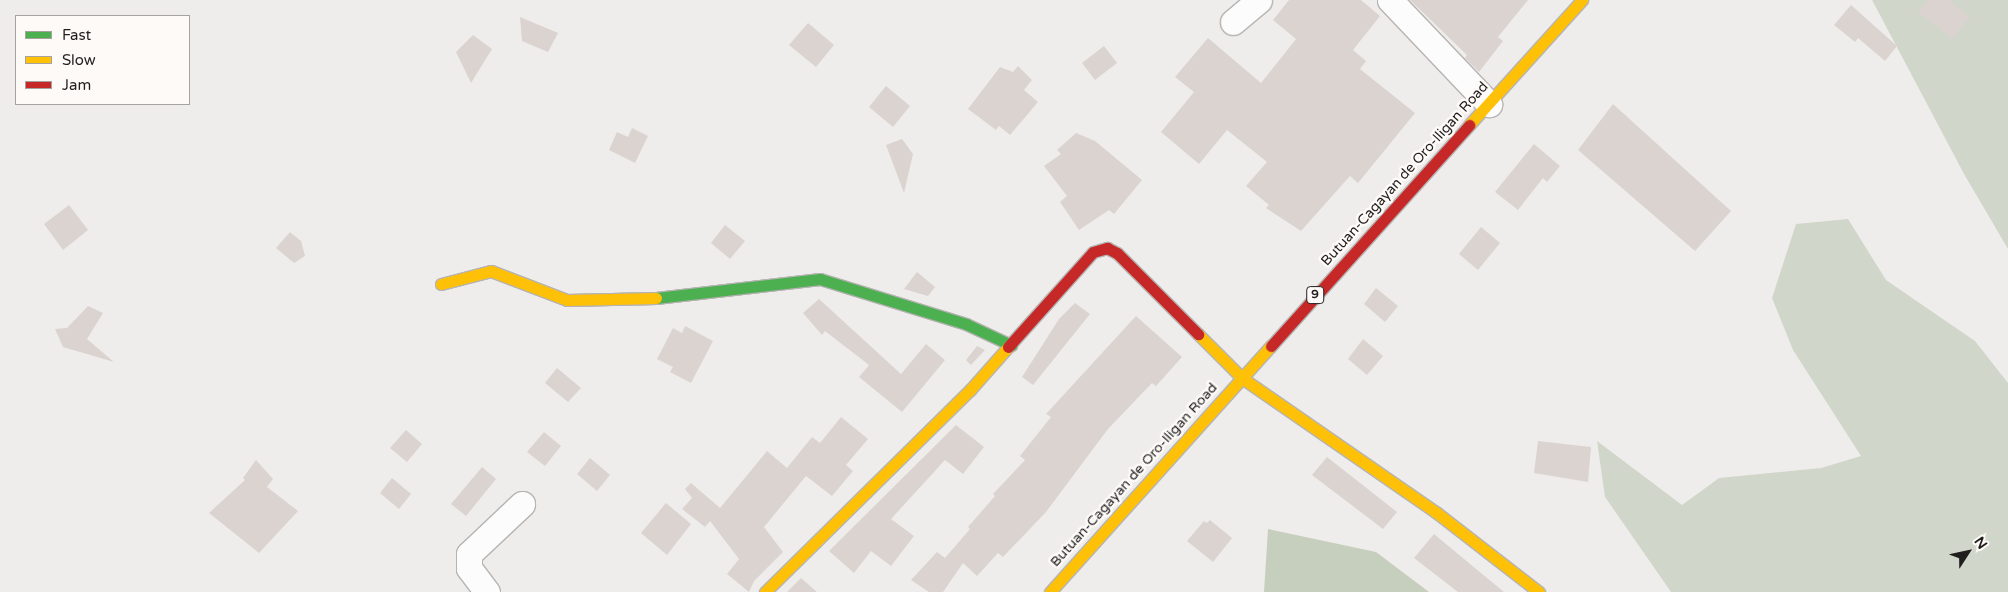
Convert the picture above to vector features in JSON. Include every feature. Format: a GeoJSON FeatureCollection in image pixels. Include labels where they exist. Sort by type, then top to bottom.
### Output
{"type":"FeatureCollection","features":[{"type":"Feature","properties":{"kind":"main road","name":"Butuan-Cagayan de Oro-Iligan Road"},"geometry":{"type":"LineString","coordinates":[[1050,592],[1431,165],[1489,104],[1582,0]]}},
{"type":"Feature","properties":{"kind":"main road"},"geometry":{"type":"LineString","coordinates":[[765,592],[970,390],[1093,252],[1107,248],[1116,253],[1242,378],[1437,513],[1539,592]]}},
{"type":"Feature","properties":{"kind":"main road"},"geometry":{"type":"LineString","coordinates":[[441,284],[491,271],[567,300],[629,300],[820,279],[966,324],[1011,345]]}},
{"type":"Feature","properties":{"kind":"street"},"geometry":{"type":"LineString","coordinates":[[1233,22],[1259,0]]}},
{"type":"Feature","properties":{"kind":"street"},"geometry":{"type":"LineString","coordinates":[[1390,0],[1489,104]]}},
{"type":"Feature","properties":{"kind":"street"},"geometry":{"type":"LineString","coordinates":[[487,592],[469,568],[469,554],[522,504]]}},
{"type":"Feature","properties":{"kind":"shaded area"},"geometry":{"type":"Polygon","coordinates":[[[1872,0],[2008,0],[2008,249],[1964,174],[1872,0]]]}},
{"type":"Feature","properties":{"kind":"shaded area"},"geometry":{"type":"Polygon","coordinates":[[[1848,219],[1886,280],[1975,341],[2008,383],[2008,592],[1671,592],[1605,497],[1597,441],[1682,505],[1719,478],[1821,468],[1861,456],[1793,350],[1772,298],[1796,224],[1848,219]]]}},
{"type":"Feature","properties":{"kind":"green space"},"geometry":{"type":"Polygon","coordinates":[[[1268,529],[1376,552],[1429,592],[1264,592],[1268,529]]]}},
{"type":"Feature","properties":{"kind":"building"},"geometry":{"type":"Polygon","coordinates":[[[1289,0],[1361,0],[1380,16],[1353,50],[1366,61],[1360,69],[1415,113],[1358,183],[1350,176],[1301,231],[1266,208],[1269,205],[1246,186],[1267,162],[1227,130],[1199,164],[1161,132],[1194,92],[1175,77],[1208,38],[1261,83],[1296,39],[1273,20],[1289,0]]]}},
{"type":"Feature","properties":{"kind":"building"},"geometry":{"type":"Polygon","coordinates":[[[1410,0],[1528,0],[1498,37],[1503,41],[1479,72],[1465,58],[1467,55],[1410,0]]]}},
{"type":"Feature","properties":{"kind":"building"},"geometry":{"type":"Polygon","coordinates":[[[1928,0],[1949,0],[1970,17],[1952,39],[1918,12],[1928,0]]]}},
{"type":"Feature","properties":{"kind":"building"},"geometry":{"type":"Polygon","coordinates":[[[1851,5],[1897,46],[1885,61],[1858,38],[1855,42],[1834,25],[1851,5]]]}},
{"type":"Feature","properties":{"kind":"building"},"geometry":{"type":"Polygon","coordinates":[[[520,17],[558,33],[548,52],[522,41],[520,17]]]}},
{"type":"Feature","properties":{"kind":"building"},"geometry":{"type":"Polygon","coordinates":[[[808,23],[834,45],[816,67],[789,45],[808,23]]]}},
{"type":"Feature","properties":{"kind":"building"},"geometry":{"type":"Polygon","coordinates":[[[473,35],[492,49],[471,83],[456,52],[473,35]]]}},
{"type":"Feature","properties":{"kind":"building"},"geometry":{"type":"Polygon","coordinates":[[[1104,46],[1117,63],[1095,80],[1082,63],[1104,46]]]}},
{"type":"Feature","properties":{"kind":"building"},"geometry":{"type":"Polygon","coordinates":[[[1018,66],[1032,80],[1024,90],[1038,102],[1010,135],[999,126],[996,130],[968,109],[1000,67],[1013,72],[1018,66]]]}},
{"type":"Feature","properties":{"kind":"building"},"geometry":{"type":"Polygon","coordinates":[[[886,86],[910,106],[893,127],[869,107],[886,86]]]}},
{"type":"Feature","properties":{"kind":"building"},"geometry":{"type":"Polygon","coordinates":[[[1613,104],[1731,211],[1695,251],[1578,150],[1613,104]]]}},
{"type":"Feature","properties":{"kind":"building"},"geometry":{"type":"Polygon","coordinates":[[[632,128],[648,136],[635,163],[609,150],[617,132],[628,137],[632,128]]]}},
{"type":"Feature","properties":{"kind":"building"},"geometry":{"type":"Polygon","coordinates":[[[1076,133],[1095,141],[1142,180],[1114,214],[1109,210],[1079,230],[1060,202],[1067,196],[1044,166],[1061,154],[1057,150],[1076,133]]]}},
{"type":"Feature","properties":{"kind":"building"},"geometry":{"type":"Polygon","coordinates":[[[902,139],[913,154],[904,193],[886,145],[902,139]]]}},
{"type":"Feature","properties":{"kind":"building"},"geometry":{"type":"Polygon","coordinates":[[[1534,144],[1560,166],[1547,182],[1543,178],[1518,210],[1495,192],[1534,144]]]}},
{"type":"Feature","properties":{"kind":"building"},"geometry":{"type":"Polygon","coordinates":[[[69,205],[88,230],[63,250],[44,224],[69,205]]]}},
{"type":"Feature","properties":{"kind":"building"},"geometry":{"type":"Polygon","coordinates":[[[725,225],[745,241],[730,259],[711,243],[725,225]]]}},
{"type":"Feature","properties":{"kind":"building"},"geometry":{"type":"Polygon","coordinates":[[[1481,227],[1500,243],[1478,270],[1459,254],[1481,227]]]}},
{"type":"Feature","properties":{"kind":"building"},"geometry":{"type":"Polygon","coordinates":[[[290,232],[301,241],[305,256],[294,263],[276,248],[290,232]]]}},
{"type":"Feature","properties":{"kind":"building"},"geometry":{"type":"Polygon","coordinates":[[[917,272],[935,287],[928,296],[904,289],[917,272]]]}},
{"type":"Feature","properties":{"kind":"building"},"geometry":{"type":"Polygon","coordinates":[[[1376,288],[1398,306],[1385,322],[1364,304],[1376,288]]]}},
{"type":"Feature","properties":{"kind":"building"},"geometry":{"type":"Polygon","coordinates":[[[819,299],[901,374],[926,344],[945,360],[902,412],[859,377],[869,365],[825,331],[822,335],[803,313],[819,299]]]}},
{"type":"Feature","properties":{"kind":"building"},"geometry":{"type":"Polygon","coordinates":[[[1075,303],[1090,314],[1033,385],[1022,377],[1059,319],[1075,303]]]}},
{"type":"Feature","properties":{"kind":"building"},"geometry":{"type":"Polygon","coordinates":[[[88,306],[103,313],[87,339],[114,362],[63,347],[55,329],[67,328],[88,306]]]}},
{"type":"Feature","properties":{"kind":"building"},"geometry":{"type":"Polygon","coordinates":[[[1136,316],[1182,357],[1156,386],[1152,383],[1108,429],[1046,512],[1003,557],[998,553],[977,576],[963,563],[943,592],[929,592],[911,580],[937,552],[945,558],[970,529],[968,527],[995,496],[993,494],[1025,460],[1020,456],[1051,417],[1046,414],[1136,316]]]}},
{"type":"Feature","properties":{"kind":"building"},"geometry":{"type":"Polygon","coordinates":[[[685,326],[713,341],[691,383],[670,372],[673,367],[657,359],[673,328],[682,333],[685,326]]]}},
{"type":"Feature","properties":{"kind":"building"},"geometry":{"type":"Polygon","coordinates":[[[1363,339],[1383,356],[1367,375],[1348,359],[1363,339]]]}},
{"type":"Feature","properties":{"kind":"building"},"geometry":{"type":"Polygon","coordinates":[[[977,346],[985,350],[971,365],[966,360],[977,346]]]}},
{"type":"Feature","properties":{"kind":"building"},"geometry":{"type":"Polygon","coordinates":[[[557,368],[581,388],[568,402],[545,383],[557,368]]]}},
{"type":"Feature","properties":{"kind":"building"},"geometry":{"type":"Polygon","coordinates":[[[841,417],[868,439],[846,465],[853,471],[832,496],[806,476],[764,527],[783,552],[754,581],[749,592],[727,574],[739,559],[710,521],[705,527],[682,509],[692,498],[685,489],[691,483],[720,508],[767,451],[787,468],[812,437],[820,443],[841,417]]]}},
{"type":"Feature","properties":{"kind":"building"},"geometry":{"type":"Polygon","coordinates":[[[956,425],[984,447],[963,474],[945,460],[891,519],[914,536],[891,566],[871,551],[854,573],[829,551],[956,425]]]}},
{"type":"Feature","properties":{"kind":"building"},"geometry":{"type":"Polygon","coordinates":[[[406,430],[422,444],[407,462],[390,448],[406,430]]]}},
{"type":"Feature","properties":{"kind":"building"},"geometry":{"type":"Polygon","coordinates":[[[544,432],[561,446],[545,466],[527,452],[544,432]]]}},
{"type":"Feature","properties":{"kind":"building"},"geometry":{"type":"Polygon","coordinates":[[[1538,441],[1591,447],[1588,482],[1534,473],[1538,441]]]}},
{"type":"Feature","properties":{"kind":"building"},"geometry":{"type":"Polygon","coordinates":[[[1327,457],[1397,512],[1383,529],[1312,475],[1327,457]]]}},
{"type":"Feature","properties":{"kind":"building"},"geometry":{"type":"Polygon","coordinates":[[[590,458],[610,475],[597,491],[577,474],[590,458]]]}},
{"type":"Feature","properties":{"kind":"building"},"geometry":{"type":"Polygon","coordinates":[[[256,460],[273,479],[267,487],[298,511],[259,553],[209,513],[245,480],[243,478],[256,460]]]}},
{"type":"Feature","properties":{"kind":"building"},"geometry":{"type":"Polygon","coordinates":[[[482,467],[496,479],[466,516],[451,504],[482,467]]]}},
{"type":"Feature","properties":{"kind":"building"},"geometry":{"type":"Polygon","coordinates":[[[392,478],[411,494],[399,509],[380,493],[392,478]]]}},
{"type":"Feature","properties":{"kind":"building"},"geometry":{"type":"Polygon","coordinates":[[[666,503],[691,524],[667,555],[641,533],[666,503]]]}},
{"type":"Feature","properties":{"kind":"building"},"geometry":{"type":"Polygon","coordinates":[[[1210,520],[1232,538],[1213,562],[1187,541],[1204,521],[1207,523],[1210,520]]]}},
{"type":"Feature","properties":{"kind":"building"},"geometry":{"type":"Polygon","coordinates":[[[1434,534],[1504,592],[1458,592],[1414,558],[1434,534]]]}},
{"type":"Feature","properties":{"kind":"building"},"geometry":{"type":"Polygon","coordinates":[[[801,578],[817,592],[787,592],[801,578]]]}},
{"type":"Feature","properties":{"kind":"traffic: fast"},"geometry":{"type":"LineString","coordinates":[[656,298],[820,279],[966,324],[1011,345]]}},
{"type":"Feature","properties":{"kind":"traffic: slow"},"geometry":{"type":"LineString","coordinates":[[1469,125],[1582,0]]}},
{"type":"Feature","properties":{"kind":"traffic: slow"},"geometry":{"type":"LineString","coordinates":[[441,284],[491,271],[567,300],[656,298]]}},
{"type":"Feature","properties":{"kind":"traffic: slow"},"geometry":{"type":"LineString","coordinates":[[1198,334],[1242,378],[1437,513],[1539,592]]}},
{"type":"Feature","properties":{"kind":"traffic: slow"},"geometry":{"type":"LineString","coordinates":[[1050,592],[1271,346]]}},
{"type":"Feature","properties":{"kind":"traffic: slow"},"geometry":{"type":"LineString","coordinates":[[765,592],[970,390],[1008,347]]}},
{"type":"Feature","properties":{"kind":"traffic: jam"},"geometry":{"type":"LineString","coordinates":[[1271,346],[1469,125]]}},
{"type":"Feature","properties":{"kind":"traffic: jam"},"geometry":{"type":"LineString","coordinates":[[1008,347],[1093,252],[1107,248],[1117,253],[1198,334]]}}]}
